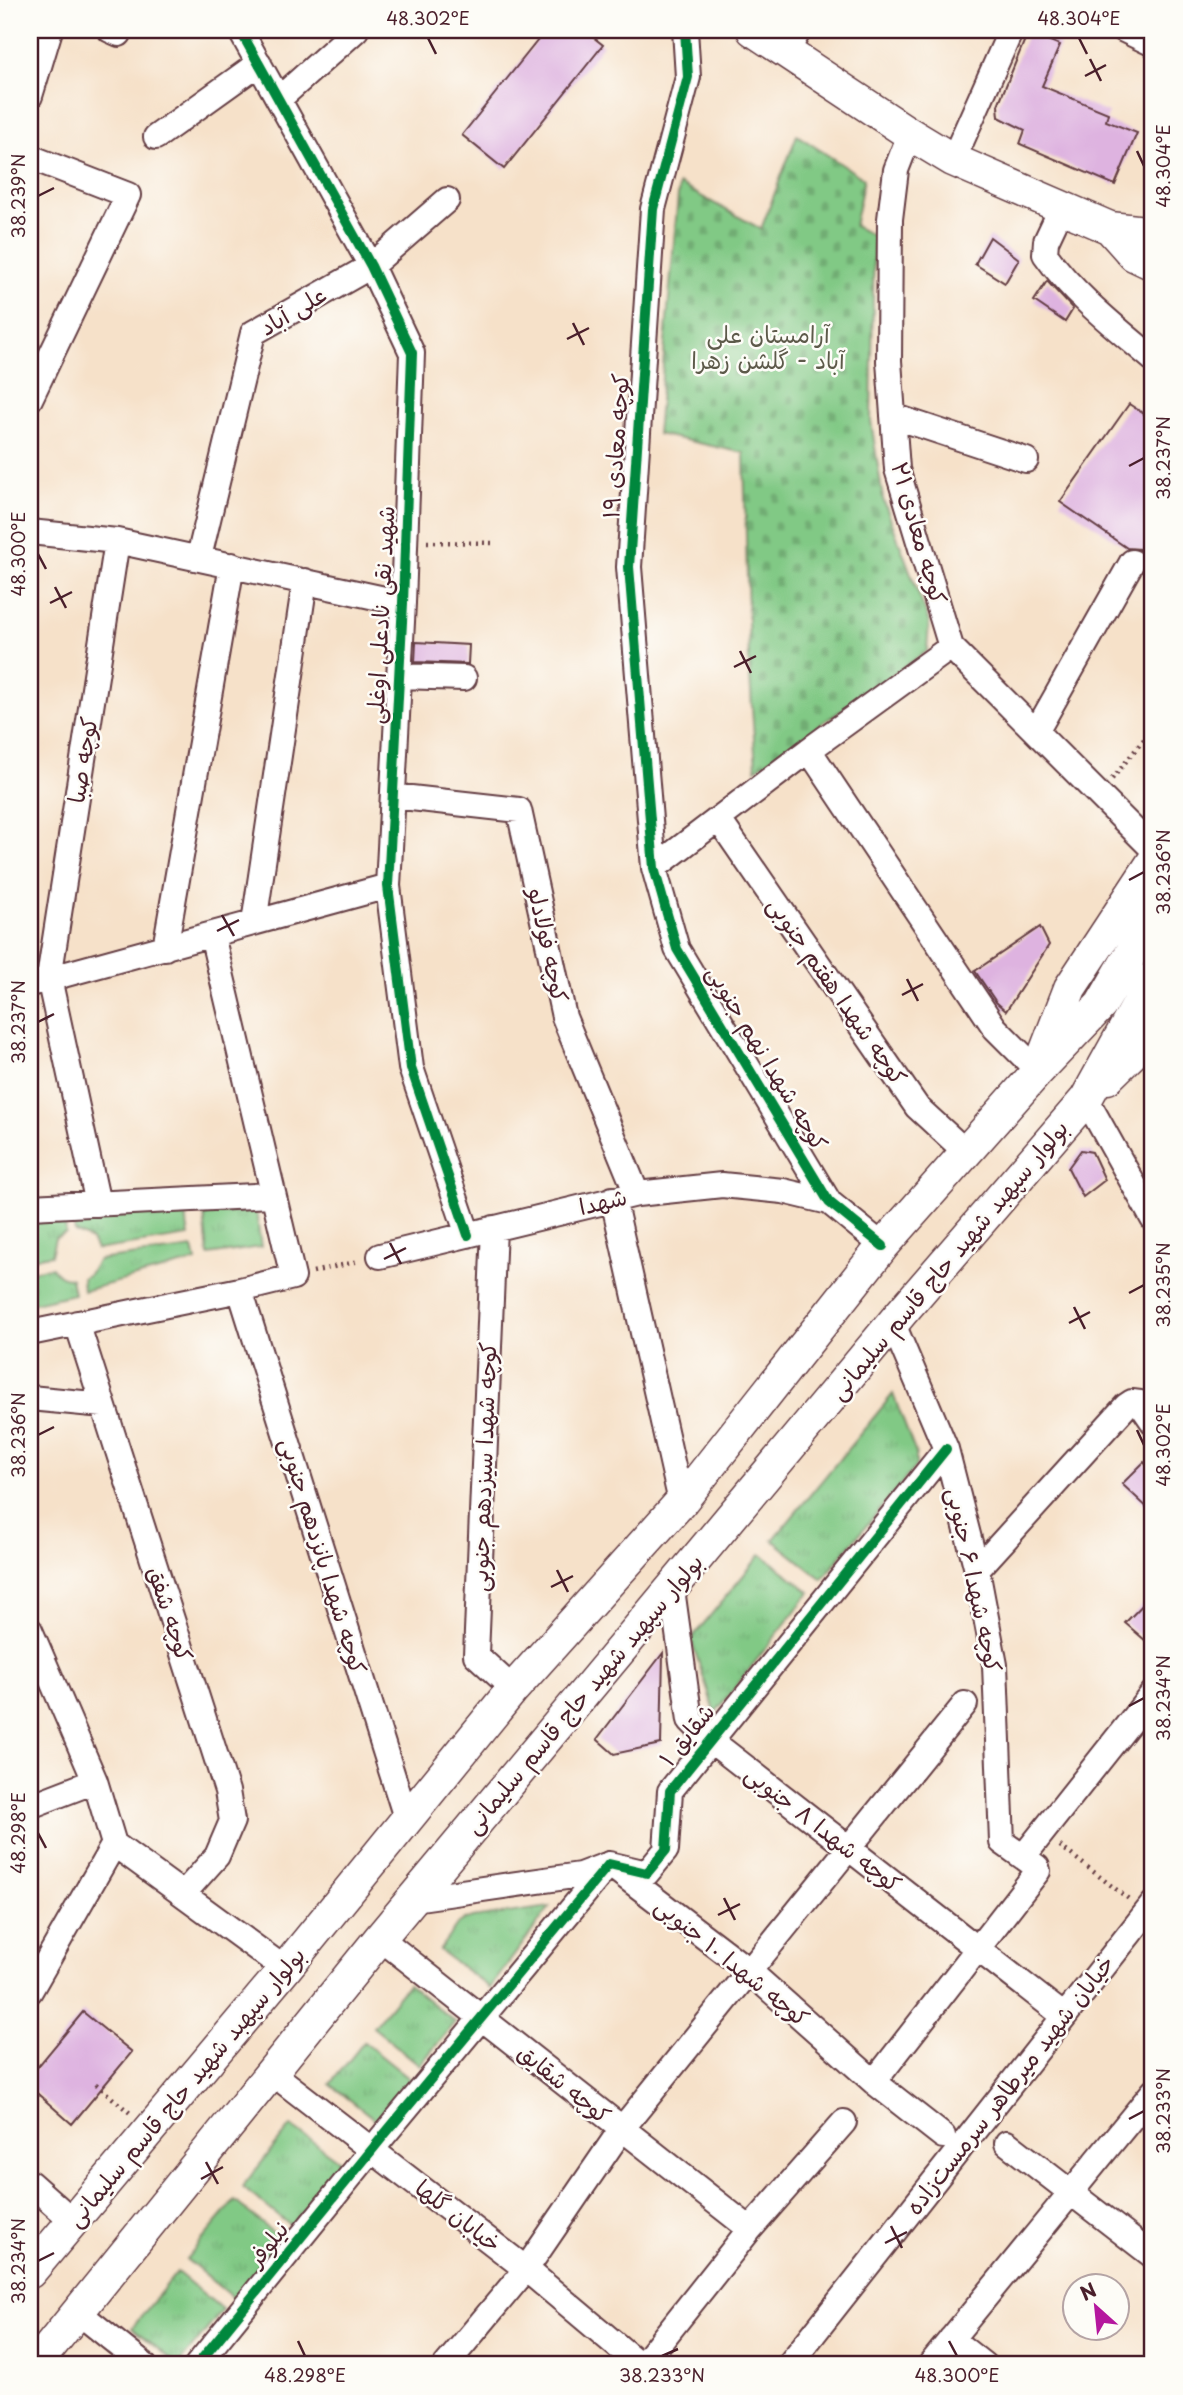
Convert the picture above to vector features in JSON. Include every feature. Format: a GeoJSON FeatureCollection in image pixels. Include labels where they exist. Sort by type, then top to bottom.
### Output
{"type":"FeatureCollection","features":[{"type":"Feature","properties":{"kind":"main road"},"geometry":{"type":"LineString","coordinates":[[753,30],[792,41],[910,134],[953,160],[1110,228],[1153,235]]}},
{"type":"Feature","properties":{"kind":"main road"},"geometry":{"type":"LineString","coordinates":[[1110,228],[1134,255],[1153,264]]}},
{"type":"Feature","properties":{"kind":"main road"},"geometry":{"type":"LineString","coordinates":[[1038,1071],[1070,988],[1153,862]]}},
{"type":"Feature","properties":{"kind":"main road","name":"بولوار سپهبد شهید حاج قاسم سلیمانی"},"geometry":{"type":"LineString","coordinates":[[30,2272],[285,1969],[513,1689],[681,1502],[883,1246],[1038,1071],[1101,1005],[1153,916]]}},
{"type":"Feature","properties":{"kind":"main road","name":"بولوار سپهبد شهید حاج قاسم سلیمانی"},"geometry":{"type":"LineString","coordinates":[[35,2365],[380,1938],[893,1324],[1086,1099],[1141,1026],[1153,978]]}},
{"type":"Feature","properties":{"kind":"street"},"geometry":{"type":"LineString","coordinates":[[30,96],[50,30]]}},
{"type":"Feature","properties":{"kind":"street","name":"شهید نقی نادعلی اوغلی"},"geometry":{"type":"LineString","coordinates":[[240,30],[371,266],[412,353],[403,603],[388,886],[411,1068],[468,1234]]}},
{"type":"Feature","properties":{"kind":"street"},"geometry":{"type":"LineString","coordinates":[[279,99],[356,30]]}},
{"type":"Feature","properties":{"kind":"street","name":"کوچه معادی ۱۹"},"geometry":{"type":"LineString","coordinates":[[654,868],[629,567],[653,209],[688,77],[685,30]]}},
{"type":"Feature","properties":{"kind":"street"},"geometry":{"type":"LineString","coordinates":[[953,160],[1010,30]]}},
{"type":"Feature","properties":{"kind":"street"},"geometry":{"type":"LineString","coordinates":[[1124,30],[1153,44]]}},
{"type":"Feature","properties":{"kind":"street"},"geometry":{"type":"LineString","coordinates":[[156,137],[259,63]]}},
{"type":"Feature","properties":{"kind":"street","name":"کوچه معادی ۲۱"},"geometry":{"type":"LineString","coordinates":[[910,134],[896,170],[890,219],[889,361],[897,469],[951,647],[1153,849]]}},
{"type":"Feature","properties":{"kind":"street"},"geometry":{"type":"LineString","coordinates":[[30,157],[128,195],[30,399]]}},
{"type":"Feature","properties":{"kind":"street","name":"علی آباد"},"geometry":{"type":"LineString","coordinates":[[199,557],[253,333],[371,266],[447,200]]}},
{"type":"Feature","properties":{"kind":"street"},"geometry":{"type":"LineString","coordinates":[[1062,207],[1046,242],[1045,254],[1110,323],[1153,359]]}},
{"type":"Feature","properties":{"kind":"street"},"geometry":{"type":"LineString","coordinates":[[893,416],[1026,460]]}},
{"type":"Feature","properties":{"kind":"street"},"geometry":{"type":"LineString","coordinates":[[30,533],[117,541],[403,603]]}},
{"type":"Feature","properties":{"kind":"street","name":"کوچه صبا"},"geometry":{"type":"LineString","coordinates":[[40,981],[117,541]]}},
{"type":"Feature","properties":{"kind":"street"},"geometry":{"type":"LineString","coordinates":[[1036,732],[1132,562]]}},
{"type":"Feature","properties":{"kind":"street"},"geometry":{"type":"LineString","coordinates":[[165,948],[232,565]]}},
{"type":"Feature","properties":{"kind":"street"},"geometry":{"type":"LineString","coordinates":[[254,923],[305,581]]}},
{"type":"Feature","properties":{"kind":"street"},"geometry":{"type":"LineString","coordinates":[[654,868],[809,750],[951,647]]}},
{"type":"Feature","properties":{"kind":"street"},"geometry":{"type":"LineString","coordinates":[[399,676],[464,678]]}},
{"type":"Feature","properties":{"kind":"street"},"geometry":{"type":"LineString","coordinates":[[809,750],[995,1028],[1038,1071]]}},
{"type":"Feature","properties":{"kind":"street","name":"کوچه فولادلو"},"geometry":{"type":"LineString","coordinates":[[393,796],[519,810],[564,1017],[625,1197]]}},
{"type":"Feature","properties":{"kind":"street","name":"کوچه شهدا هفتم جنوبی"},"geometry":{"type":"LineString","coordinates":[[719,820],[917,1107],[967,1153]]}},
{"type":"Feature","properties":{"kind":"street","name":"کوچه شهدا نهم جنوبی"},"geometry":{"type":"LineString","coordinates":[[654,868],[677,948],[829,1202],[883,1246]]}},
{"type":"Feature","properties":{"kind":"street"},"geometry":{"type":"LineString","coordinates":[[98,1203],[40,981],[388,886]]}},
{"type":"Feature","properties":{"kind":"street"},"geometry":{"type":"LineString","coordinates":[[30,1333],[293,1277],[212,935]]}},
{"type":"Feature","properties":{"kind":"street"},"geometry":{"type":"LineString","coordinates":[[1086,1099],[1153,1219]]}},
{"type":"Feature","properties":{"kind":"street","name":"شهدا"},"geometry":{"type":"LineString","coordinates":[[380,1256],[625,1197],[722,1185],[783,1191],[829,1202]]}},
{"type":"Feature","properties":{"kind":"street"},"geometry":{"type":"LineString","coordinates":[[30,1207],[272,1195]]}},
{"type":"Feature","properties":{"kind":"street"},"geometry":{"type":"LineString","coordinates":[[625,1197],[681,1502]]}},
{"type":"Feature","properties":{"kind":"street","name":"کوچه شهدا سیزدهم جنوبی"},"geometry":{"type":"LineString","coordinates":[[494,1228],[476,1655],[513,1689]]}},
{"type":"Feature","properties":{"kind":"street","name":"کوچه شهدا پانزدهم جنوبی"},"geometry":{"type":"LineString","coordinates":[[240,1290],[407,1821]]}},
{"type":"Feature","properties":{"kind":"street","name":"کوچه شفق"},"geometry":{"type":"LineString","coordinates":[[77,1323],[227,1791],[232,1821],[217,1856],[183,1894]]}},
{"type":"Feature","properties":{"kind":"street","name":"کوچه شهدا ۶ جنوبی"},"geometry":{"type":"LineString","coordinates":[[893,1324],[946,1449],[977,1570],[995,1665],[1000,1835],[1005,1846],[1031,1864]]}},
{"type":"Feature","properties":{"kind":"street"},"geometry":{"type":"LineString","coordinates":[[30,1398],[103,1405]]}},
{"type":"Feature","properties":{"kind":"street"},"geometry":{"type":"LineString","coordinates":[[977,1570],[1126,1406],[1132,1402],[1140,1403],[1153,1422]]}},
{"type":"Feature","properties":{"kind":"street","name":"شقایق ۱"},"geometry":{"type":"LineString","coordinates":[[609,1864],[647,1873],[666,1850],[670,1791],[946,1449]]}},
{"type":"Feature","properties":{"kind":"street","name":"کوچه شهدا ۸ جنوبی"},"geometry":{"type":"LineString","coordinates":[[672,1589],[690,1720],[710,1740],[847,1849],[1064,2016]]}},
{"type":"Feature","properties":{"kind":"street"},"geometry":{"type":"LineString","coordinates":[[30,1630],[95,1781],[114,1844],[285,1969]]}},
{"type":"Feature","properties":{"kind":"street"},"geometry":{"type":"LineString","coordinates":[[874,2082],[978,1949],[1031,1864],[1042,1832],[1153,1693]]}},
{"type":"Feature","properties":{"kind":"street"},"geometry":{"type":"LineString","coordinates":[[446,2365],[526,2269],[621,2130],[964,1704]]}},
{"type":"Feature","properties":{"kind":"street"},"geometry":{"type":"LineString","coordinates":[[30,1806],[95,1781]]}},
{"type":"Feature","properties":{"kind":"street"},"geometry":{"type":"LineString","coordinates":[[30,1991],[114,1844]]}},
{"type":"Feature","properties":{"kind":"street"},"geometry":{"type":"LineString","coordinates":[[413,1899],[580,1875],[609,1864]]}},
{"type":"Feature","properties":{"kind":"street"},"geometry":{"type":"LineString","coordinates":[[372,2150],[609,1864]]}},
{"type":"Feature","properties":{"kind":"street","name":"کوچه شهدا ۱۰ جنوبی"},"geometry":{"type":"LineString","coordinates":[[609,1864],[748,1970],[874,2082],[943,2136]]}},
{"type":"Feature","properties":{"kind":"street","name":"خیابان شهید میرطاهر سرمست‌زاده"},"geometry":{"type":"LineString","coordinates":[[789,2365],[1150,1908]]}},
{"type":"Feature","properties":{"kind":"street","name":"کوچه شقایق"},"geometry":{"type":"LineString","coordinates":[[380,1938],[750,2230]]}},
{"type":"Feature","properties":{"kind":"street","name":"خیابان گلها"},"geometry":{"type":"LineString","coordinates":[[271,2072],[526,2269],[641,2365]]}},
{"type":"Feature","properties":{"kind":"street"},"geometry":{"type":"LineString","coordinates":[[930,2365],[1153,2092]]}},
{"type":"Feature","properties":{"kind":"street"},"geometry":{"type":"LineString","coordinates":[[641,2365],[750,2230],[844,2122]]}},
{"type":"Feature","properties":{"kind":"street"},"geometry":{"type":"LineString","coordinates":[[1007,2143],[1153,2256]]}},
{"type":"Feature","properties":{"kind":"street","name":"نیلوفر"},"geometry":{"type":"LineString","coordinates":[[197,2365],[372,2150]]}},
{"type":"Feature","properties":{"kind":"street"},"geometry":{"type":"LineString","coordinates":[[30,2183],[73,2221]]}},
{"type":"Feature","properties":{"kind":"street"},"geometry":{"type":"LineString","coordinates":[[78,2312],[144,2365]]}},
{"type":"Feature","properties":{"kind":"street"},"geometry":{"type":"LineString","coordinates":[[951,2339],[984,2365]]}},
{"type":"Feature","properties":{"kind":"path"},"geometry":{"type":"LineString","coordinates":[[405,541],[494,543]]}},
{"type":"Feature","properties":{"kind":"path"},"geometry":{"type":"LineString","coordinates":[[1100,795],[1153,728]]}},
{"type":"Feature","properties":{"kind":"path"},"geometry":{"type":"LineString","coordinates":[[293,1277],[380,1256]]}},
{"type":"Feature","properties":{"kind":"path"},"geometry":{"type":"LineString","coordinates":[[1042,1832],[1150,1908]]}},
{"type":"Feature","properties":{"kind":"path"},"geometry":{"type":"LineString","coordinates":[[96,2084],[150,2130]]}},
{"type":"Feature","properties":{"kind":"green space","name":"آرامستان علی آباد - گلشن زهرا"},"geometry":{"type":"Polygon","coordinates":[[[797,135],[864,179],[854,226],[874,236],[871,421],[883,499],[929,622],[927,651],[756,769],[749,661],[744,453],[657,434],[679,184],[761,229],[797,135]]]}},
{"type":"Feature","properties":{"kind":"green space"},"geometry":{"type":"Polygon","coordinates":[[[256,1211],[261,1247],[208,1255],[204,1214],[256,1211]]]}},
{"type":"Feature","properties":{"kind":"green space"},"geometry":{"type":"Polygon","coordinates":[[[185,1212],[189,1236],[96,1250],[91,1240],[75,1232],[72,1216],[185,1212]]]}},
{"type":"Feature","properties":{"kind":"green space"},"geometry":{"type":"Polygon","coordinates":[[[64,1217],[66,1233],[55,1238],[51,1255],[30,1258],[30,1222],[64,1217]]]}},
{"type":"Feature","properties":{"kind":"green space"},"geometry":{"type":"Polygon","coordinates":[[[193,1248],[196,1261],[83,1291],[82,1278],[89,1274],[98,1260],[193,1248]]]}},
{"type":"Feature","properties":{"kind":"green space"},"geometry":{"type":"Polygon","coordinates":[[[52,1267],[60,1276],[71,1278],[74,1294],[30,1304],[30,1271],[52,1267]]]}},
{"type":"Feature","properties":{"kind":"green space"},"geometry":{"type":"Polygon","coordinates":[[[893,1394],[916,1454],[916,1466],[822,1579],[773,1540],[893,1394]]]}},
{"type":"Feature","properties":{"kind":"green space"},"geometry":{"type":"Polygon","coordinates":[[[761,1554],[810,1592],[715,1713],[691,1639],[761,1554]]]}},
{"type":"Feature","properties":{"kind":"green space"},"geometry":{"type":"Polygon","coordinates":[[[550,1907],[490,1988],[439,1950],[458,1924],[465,1919],[550,1907]]]}},
{"type":"Feature","properties":{"kind":"green space"},"geometry":{"type":"Polygon","coordinates":[[[408,1984],[455,2022],[420,2065],[373,2027],[408,1984]]]}},
{"type":"Feature","properties":{"kind":"green space"},"geometry":{"type":"Polygon","coordinates":[[[364,2042],[411,2080],[377,2121],[330,2084],[364,2042]]]}},
{"type":"Feature","properties":{"kind":"green space"},"geometry":{"type":"Polygon","coordinates":[[[291,2126],[342,2163],[291,2226],[242,2187],[291,2126]]]}},
{"type":"Feature","properties":{"kind":"green space"},"geometry":{"type":"Polygon","coordinates":[[[235,2201],[282,2240],[233,2298],[186,2259],[235,2201]]]}},
{"type":"Feature","properties":{"kind":"green space"},"geometry":{"type":"Polygon","coordinates":[[[177,2272],[223,2310],[178,2365],[132,2328],[177,2272]]]}},
{"type":"Feature","properties":{"kind":"building"},"geometry":{"type":"Polygon","coordinates":[[[546,30],[584,30],[603,45],[504,169],[462,135],[546,30]]]}},
{"type":"Feature","properties":{"kind":"building"},"geometry":{"type":"Polygon","coordinates":[[[1028,32],[1060,45],[1042,86],[1108,113],[1106,121],[1137,133],[1115,185],[1020,144],[1025,130],[999,117],[998,105],[1028,32]]]}},
{"type":"Feature","properties":{"kind":"building"},"geometry":{"type":"Polygon","coordinates":[[[990,237],[1019,259],[1005,283],[975,264],[990,237]]]}},
{"type":"Feature","properties":{"kind":"building"},"geometry":{"type":"Polygon","coordinates":[[[1047,281],[1073,309],[1065,322],[1034,301],[1047,281]]]}},
{"type":"Feature","properties":{"kind":"building"},"geometry":{"type":"Polygon","coordinates":[[[1129,404],[1153,420],[1153,567],[1140,549],[1127,548],[1060,502],[1129,404]]]}},
{"type":"Feature","properties":{"kind":"building"},"geometry":{"type":"Polygon","coordinates":[[[416,642],[469,645],[468,664],[415,662],[416,642]]]}},
{"type":"Feature","properties":{"kind":"building"},"geometry":{"type":"Polygon","coordinates":[[[1040,927],[1049,945],[1006,1011],[996,1002],[975,971],[1040,927]]]}},
{"type":"Feature","properties":{"kind":"building"},"geometry":{"type":"Polygon","coordinates":[[[1081,1150],[1092,1152],[1105,1180],[1083,1197],[1068,1168],[1081,1150]]]}},
{"type":"Feature","properties":{"kind":"building"},"geometry":{"type":"Polygon","coordinates":[[[1144,1462],[1153,1473],[1153,1513],[1122,1484],[1144,1462]]]}},
{"type":"Feature","properties":{"kind":"building"},"geometry":{"type":"Polygon","coordinates":[[[1153,1594],[1153,1647],[1125,1623],[1153,1594]]]}},
{"type":"Feature","properties":{"kind":"building"},"geometry":{"type":"Polygon","coordinates":[[[663,1653],[661,1744],[614,1754],[597,1739],[663,1653]]]}},
{"type":"Feature","properties":{"kind":"building"},"geometry":{"type":"Polygon","coordinates":[[[83,2012],[132,2052],[72,2124],[30,2087],[30,2076],[83,2012]]]}},
{"type":"Feature","properties":{"kind":"cycle path"},"geometry":{"type":"LineString","coordinates":[[240,30],[371,266],[412,353],[403,603],[388,886],[411,1068],[468,1235]]}},
{"type":"Feature","properties":{"kind":"cycle path"},"geometry":{"type":"LineString","coordinates":[[685,30],[688,77],[653,209],[629,567],[654,868],[677,949],[829,1202],[883,1246]]}},
{"type":"Feature","properties":{"kind":"cycle path"},"geometry":{"type":"LineString","coordinates":[[197,2365],[609,1864],[647,1873],[666,1850],[670,1791],[946,1449]]}}]}
